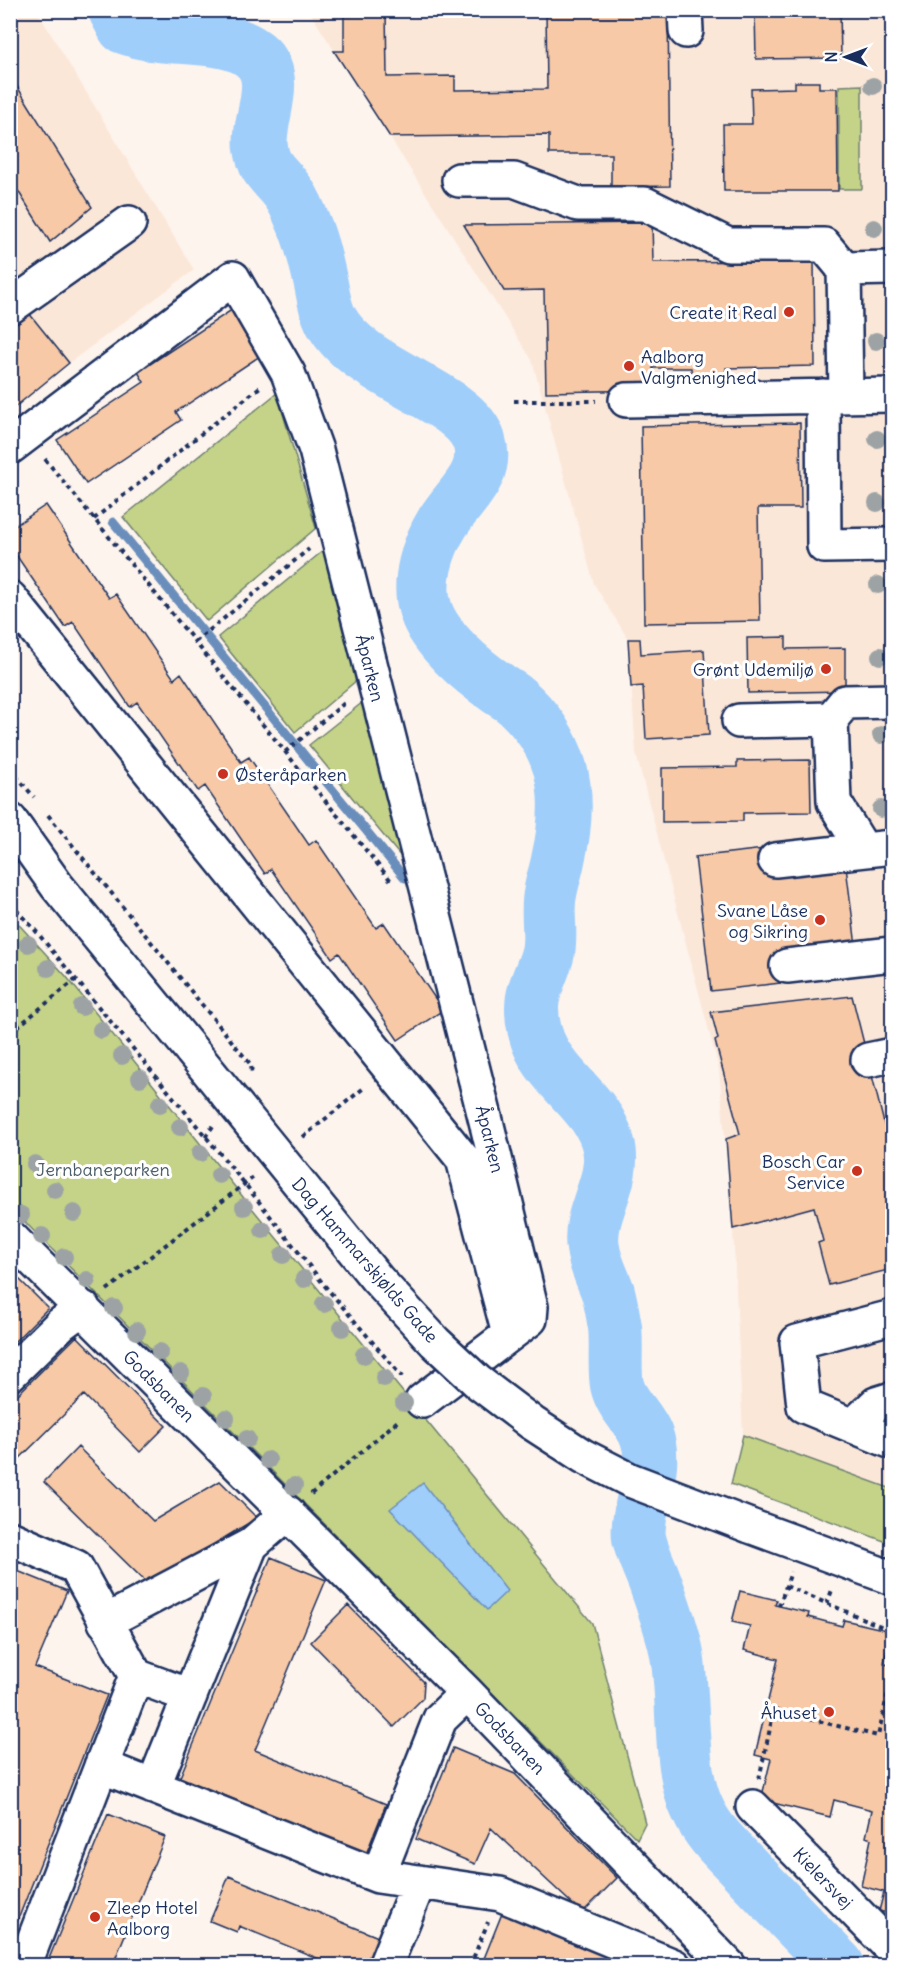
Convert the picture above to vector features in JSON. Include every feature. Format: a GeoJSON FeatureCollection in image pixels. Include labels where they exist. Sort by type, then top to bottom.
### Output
{"type":"FeatureCollection","features":[{"type":"Feature","properties":{"kind":"street"},"geometry":{"type":"LineString","coordinates":[[459,180],[514,180],[578,204],[645,204],[728,245],[824,245],[844,269],[824,546],[892,545]]}},
{"type":"Feature","properties":{"kind":"street"},"geometry":{"type":"LineString","coordinates":[[10,307],[129,223]]}},
{"type":"Feature","properties":{"kind":"street"},"geometry":{"type":"LineString","coordinates":[[844,269],[892,268]]}},
{"type":"Feature","properties":{"kind":"street","name":"Åparken"},"geometry":{"type":"LineString","coordinates":[[15,441],[232,278],[285,367],[316,450],[531,1306],[530,1319],[422,1401]]}},
{"type":"Feature","properties":{"kind":"street"},"geometry":{"type":"LineString","coordinates":[[626,400],[892,394]]}},
{"type":"Feature","properties":{"kind":"street","name":"Åparken"},"geometry":{"type":"LineString","coordinates":[[10,598],[463,1159],[509,1334]]}},
{"type":"Feature","properties":{"kind":"street"},"geometry":{"type":"LineString","coordinates":[[878,848],[834,802],[831,719],[845,702],[892,701]]}},
{"type":"Feature","properties":{"kind":"street"},"geometry":{"type":"LineString","coordinates":[[739,722],[831,719]]}},
{"type":"Feature","properties":{"kind":"street","name":"Dag Hammarskjølds Gade"},"geometry":{"type":"LineString","coordinates":[[10,820],[57,886],[377,1279],[435,1342],[478,1382],[532,1424],[592,1461],[630,1480],[892,1578]]}},
{"type":"Feature","properties":{"kind":"street"},"geometry":{"type":"LineString","coordinates":[[775,860],[878,848]]}},
{"type":"Feature","properties":{"kind":"street","name":"Dag Hammarskjølds Gade"},"geometry":{"type":"LineString","coordinates":[[10,849],[57,886]]}},
{"type":"Feature","properties":{"kind":"street"},"geometry":{"type":"LineString","coordinates":[[787,966],[892,954]]}},
{"type":"Feature","properties":{"kind":"street","name":"Godsbanen"},"geometry":{"type":"LineString","coordinates":[[10,1237],[467,1694],[729,1965]]}},
{"type":"Feature","properties":{"kind":"street"},"geometry":{"type":"LineString","coordinates":[[10,1374],[61,1324],[83,1308]]}},
{"type":"Feature","properties":{"kind":"street"},"geometry":{"type":"LineString","coordinates":[[892,1317],[797,1342],[804,1406],[892,1442]]}},
{"type":"Feature","properties":{"kind":"street"},"geometry":{"type":"LineString","coordinates":[[853,1426],[876,1404],[892,1400]]}},
{"type":"Feature","properties":{"kind":"street"},"geometry":{"type":"LineString","coordinates":[[105,1622],[251,1545],[288,1513]]}},
{"type":"Feature","properties":{"kind":"street"},"geometry":{"type":"LineString","coordinates":[[10,1538],[76,1567],[136,1676],[190,1696]]}},
{"type":"Feature","properties":{"kind":"street"},"geometry":{"type":"LineString","coordinates":[[153,1787],[251,1545]]}},
{"type":"Feature","properties":{"kind":"street"},"geometry":{"type":"LineString","coordinates":[[24,1965],[136,1676]]}},
{"type":"Feature","properties":{"kind":"street"},"geometry":{"type":"LineString","coordinates":[[378,1876],[440,1719],[467,1694]]}},
{"type":"Feature","properties":{"kind":"street"},"geometry":{"type":"LineString","coordinates":[[101,1766],[378,1876],[500,1894],[674,1965]]}},
{"type":"Feature","properties":{"kind":"street","name":"Kielersvej"},"geometry":{"type":"LineString","coordinates":[[753,1807],[892,1949]]}},
{"type":"Feature","properties":{"kind":"street"},"geometry":{"type":"LineString","coordinates":[[385,1965],[419,1882]]}},
{"type":"Feature","properties":{"kind":"path"},"geometry":{"type":"LineString","coordinates":[[94,519],[285,367]]}},
{"type":"Feature","properties":{"kind":"path"},"geometry":{"type":"LineString","coordinates":[[514,401],[626,400]]}},
{"type":"Feature","properties":{"kind":"path"},"geometry":{"type":"LineString","coordinates":[[15,441],[94,519],[395,885]]}},
{"type":"Feature","properties":{"kind":"path"},"geometry":{"type":"LineString","coordinates":[[196,642],[335,527]]}},
{"type":"Feature","properties":{"kind":"path"},"geometry":{"type":"LineString","coordinates":[[286,751],[373,680]]}},
{"type":"Feature","properties":{"kind":"path"},"geometry":{"type":"LineString","coordinates":[[10,769],[40,806]]}},
{"type":"Feature","properties":{"kind":"path"},"geometry":{"type":"LineString","coordinates":[[48,815],[251,1065],[253,1071],[249,1077]]}},
{"type":"Feature","properties":{"kind":"path"},"geometry":{"type":"LineString","coordinates":[[10,903],[35,930],[245,1184],[325,1286],[422,1401],[288,1513]]}},
{"type":"Feature","properties":{"kind":"path"},"geometry":{"type":"LineString","coordinates":[[10,1033],[75,980]]}},
{"type":"Feature","properties":{"kind":"path"},"geometry":{"type":"LineString","coordinates":[[298,1141],[389,1068]]}},
{"type":"Feature","properties":{"kind":"path"},"geometry":{"type":"LineString","coordinates":[[205,1137],[213,1126]]}},
{"type":"Feature","properties":{"kind":"path"},"geometry":{"type":"LineString","coordinates":[[83,1308],[262,1170]]}},
{"type":"Feature","properties":{"kind":"path"},"geometry":{"type":"LineString","coordinates":[[779,1606],[792,1568]]}},
{"type":"Feature","properties":{"kind":"path"},"geometry":{"type":"LineString","coordinates":[[786,1586],[892,1631]]}},
{"type":"Feature","properties":{"kind":"path"},"geometry":{"type":"LineString","coordinates":[[827,1604],[832,1590]]}},
{"type":"Feature","properties":{"kind":"path"},"geometry":{"type":"LineString","coordinates":[[763,1757],[774,1710],[878,1736],[892,1675]]}},
{"type":"Feature","properties":{"kind":"path"},"geometry":{"type":"LineString","coordinates":[[470,1965],[500,1894]]}},
{"type":"Feature","properties":{"kind":"shaded area"},"geometry":{"type":"Polygon","coordinates":[[[11,11],[37,11],[194,270],[69,363],[11,411],[11,11]]]}},
{"type":"Feature","properties":{"kind":"shaded area"},"geometry":{"type":"Polygon","coordinates":[[[309,11],[892,11],[892,1489],[743,1435],[733,1229],[719,1069],[636,754],[628,639],[594,584],[532,360],[309,11]]]}},
{"type":"Feature","properties":{"kind":"green space"},"geometry":{"type":"Polygon","coordinates":[[[862,85],[862,189],[839,189],[839,86],[862,85]]]}},
{"type":"Feature","properties":{"kind":"green space"},"geometry":{"type":"Polygon","coordinates":[[[277,393],[316,528],[207,621],[123,517],[277,393]]]}},
{"type":"Feature","properties":{"kind":"green space"},"geometry":{"type":"Polygon","coordinates":[[[324,550],[357,680],[295,732],[218,637],[324,550]]]}},
{"type":"Feature","properties":{"kind":"green space"},"geometry":{"type":"Polygon","coordinates":[[[363,702],[402,858],[309,745],[363,702]]]}},
{"type":"Feature","properties":{"kind":"green space","name":"Jernbaneparken"},"geometry":{"type":"Polygon","coordinates":[[[11,916],[66,976],[247,1202],[592,1623],[645,1823],[637,1839],[11,1208],[11,916]]]}},
{"type":"Feature","properties":{"kind":"green space"},"geometry":{"type":"Polygon","coordinates":[[[743,1435],[892,1489],[892,1544],[731,1484],[743,1435]]]}},
{"type":"Feature","properties":{"kind":"water"},"geometry":{"type":"Polygon","coordinates":[[[423,1483],[507,1591],[487,1610],[390,1509],[423,1483]]]}},
{"type":"Feature","properties":{"kind":"building"},"geometry":{"type":"Polygon","coordinates":[[[344,10],[386,10],[387,77],[455,76],[455,90],[547,89],[546,10],[668,10],[670,186],[611,187],[611,154],[549,154],[549,135],[390,137],[334,51],[344,51],[344,10]]]}},
{"type":"Feature","properties":{"kind":"building"},"geometry":{"type":"Polygon","coordinates":[[[755,10],[840,10],[841,58],[756,59],[755,10]]]}},
{"type":"Feature","properties":{"kind":"building"},"geometry":{"type":"Polygon","coordinates":[[[10,75],[92,207],[50,242],[10,178],[10,75]]]}},
{"type":"Feature","properties":{"kind":"building"},"geometry":{"type":"Polygon","coordinates":[[[795,82],[819,82],[819,88],[837,88],[838,191],[724,191],[723,124],[752,124],[751,89],[795,88],[795,82]]]}},
{"type":"Feature","properties":{"kind":"building"},"geometry":{"type":"Polygon","coordinates":[[[652,223],[653,262],[814,261],[815,366],[726,368],[726,377],[692,378],[691,368],[653,368],[653,390],[546,392],[544,290],[504,291],[464,225],[652,223]]]}},
{"type":"Feature","properties":{"kind":"building"},"geometry":{"type":"Polygon","coordinates":[[[24,307],[69,363],[15,407],[10,401],[10,318],[24,307]]]}},
{"type":"Feature","properties":{"kind":"building"},"geometry":{"type":"Polygon","coordinates":[[[236,307],[266,352],[176,412],[181,420],[86,484],[57,440],[144,382],[138,372],[236,307]]]}},
{"type":"Feature","properties":{"kind":"building"},"geometry":{"type":"Polygon","coordinates":[[[800,423],[801,508],[758,508],[760,621],[644,623],[641,426],[800,423]]]}},
{"type":"Feature","properties":{"kind":"building","name":"Østeråparken"},"geometry":{"type":"Polygon","coordinates":[[[46,505],[109,598],[116,594],[174,679],[181,673],[241,762],[249,757],[309,845],[316,840],[376,928],[384,923],[443,1010],[398,1040],[339,953],[332,958],[271,869],[265,874],[205,786],[198,791],[137,702],[130,707],[73,622],[65,627],[10,546],[10,529],[46,505]]]}},
{"type":"Feature","properties":{"kind":"building"},"geometry":{"type":"Polygon","coordinates":[[[786,637],[786,649],[845,648],[845,691],[748,693],[747,638],[786,637]]]}},
{"type":"Feature","properties":{"kind":"building"},"geometry":{"type":"Polygon","coordinates":[[[628,639],[640,639],[641,654],[704,650],[709,735],[646,739],[643,686],[631,687],[628,639]]]}},
{"type":"Feature","properties":{"kind":"building"},"geometry":{"type":"Polygon","coordinates":[[[810,760],[811,812],[743,813],[743,821],[662,822],[662,768],[737,767],[737,761],[810,760]]]}},
{"type":"Feature","properties":{"kind":"building"},"geometry":{"type":"Polygon","coordinates":[[[773,848],[846,867],[856,946],[789,982],[711,991],[695,857],[773,848]]]}},
{"type":"Feature","properties":{"kind":"building"},"geometry":{"type":"Polygon","coordinates":[[[852,996],[892,1155],[892,1269],[829,1285],[818,1243],[823,1241],[814,1207],[733,1229],[726,1139],[740,1134],[715,1041],[718,1039],[711,1012],[852,996]]]}},
{"type":"Feature","properties":{"kind":"building"},"geometry":{"type":"Polygon","coordinates":[[[10,1270],[48,1308],[10,1346],[10,1270]]]}},
{"type":"Feature","properties":{"kind":"building"},"geometry":{"type":"Polygon","coordinates":[[[77,1336],[166,1426],[140,1452],[84,1395],[16,1462],[10,1457],[10,1402],[77,1336]]]}},
{"type":"Feature","properties":{"kind":"building"},"geometry":{"type":"Polygon","coordinates":[[[78,1447],[153,1521],[220,1481],[257,1518],[148,1584],[44,1482],[78,1447]]]}},
{"type":"Feature","properties":{"kind":"building"},"geometry":{"type":"Polygon","coordinates":[[[271,1557],[326,1580],[255,1750],[386,1804],[366,1854],[180,1777],[271,1557]]]}},
{"type":"Feature","properties":{"kind":"building"},"geometry":{"type":"Polygon","coordinates":[[[10,1568],[67,1591],[35,1667],[107,1695],[15,1927],[10,1925],[10,1568]]]}},
{"type":"Feature","properties":{"kind":"building","name":"Åhuset"},"geometry":{"type":"Polygon","coordinates":[[[740,1591],[777,1600],[775,1605],[809,1613],[808,1617],[842,1626],[844,1620],[891,1631],[884,1663],[892,1667],[892,1914],[879,1911],[884,1892],[861,1886],[871,1839],[866,1837],[872,1810],[834,1800],[830,1817],[761,1800],[771,1759],[755,1755],[778,1659],[744,1650],[750,1626],[732,1622],[740,1591]]]}},
{"type":"Feature","properties":{"kind":"building"},"geometry":{"type":"Polygon","coordinates":[[[348,1605],[424,1682],[423,1698],[394,1727],[311,1642],[348,1605]]]}},
{"type":"Feature","properties":{"kind":"building"},"geometry":{"type":"Polygon","coordinates":[[[453,1748],[515,1774],[617,1878],[582,1913],[491,1828],[475,1864],[416,1839],[453,1748]]]}},
{"type":"Feature","properties":{"kind":"building"},"geometry":{"type":"Polygon","coordinates":[[[108,1814],[165,1837],[116,1957],[135,1966],[46,1966],[108,1814]]]}},
{"type":"Feature","properties":{"kind":"building"},"geometry":{"type":"Polygon","coordinates":[[[229,1876],[383,1939],[372,1966],[328,1966],[329,1963],[239,1926],[237,1932],[210,1921],[229,1876]]]}},
{"type":"Feature","properties":{"kind":"building"},"geometry":{"type":"Polygon","coordinates":[[[503,1911],[632,1966],[481,1966],[503,1911]]]}},
{"type":"Feature","properties":{"kind":"waterway"},"geometry":{"type":"LineString","coordinates":[[115,10],[124,27],[159,35],[220,41],[248,50],[258,58],[268,78],[261,137],[262,155],[269,170],[287,190],[305,225],[330,318],[343,337],[362,354],[453,410],[470,424],[479,441],[481,453],[477,475],[443,522],[428,553],[423,576],[423,600],[431,622],[455,654],[515,700],[536,722],[553,749],[560,768],[565,802],[564,825],[549,901],[548,952],[536,986],[532,1007],[535,1030],[542,1050],[553,1067],[592,1111],[609,1147],[609,1173],[594,1223],[593,1248],[608,1292],[616,1334],[617,1385],[622,1398],[643,1429],[650,1448],[649,1474],[640,1514],[639,1538],[667,1615],[676,1649],[681,1689],[684,1753],[691,1793],[698,1810],[714,1836],[838,1966]]}},
{"type":"Feature","properties":{"kind":"waterway"},"geometry":{"type":"LineString","coordinates":[[113,522],[405,878]]}},
{"type":"Feature","properties":{"kind":"place","name":"Create it Real"},"geometry":{"type":"Point","coordinates":[789,312]}},
{"type":"Feature","properties":{"kind":"place","name":"Aalborg Valgmenighed"},"geometry":{"type":"Point","coordinates":[629,366]}},
{"type":"Feature","properties":{"kind":"place","name":"Grønt Udemiljø"},"geometry":{"type":"Point","coordinates":[826,669]}},
{"type":"Feature","properties":{"kind":"place","name":"Østeråparken"},"geometry":{"type":"Point","coordinates":[223,774]}},
{"type":"Feature","properties":{"kind":"place","name":"Svane Låse og Sikring"},"geometry":{"type":"Point","coordinates":[820,920]}},
{"type":"Feature","properties":{"kind":"place","name":"Bosch Car Service"},"geometry":{"type":"Point","coordinates":[857,1171]}},
{"type":"Feature","properties":{"kind":"place","name":"Åhuset"},"geometry":{"type":"Point","coordinates":[829,1712]}},
{"type":"Feature","properties":{"kind":"place","name":"Zleep Hotel Aalborg"},"geometry":{"type":"Point","coordinates":[95,1917]}}]}
